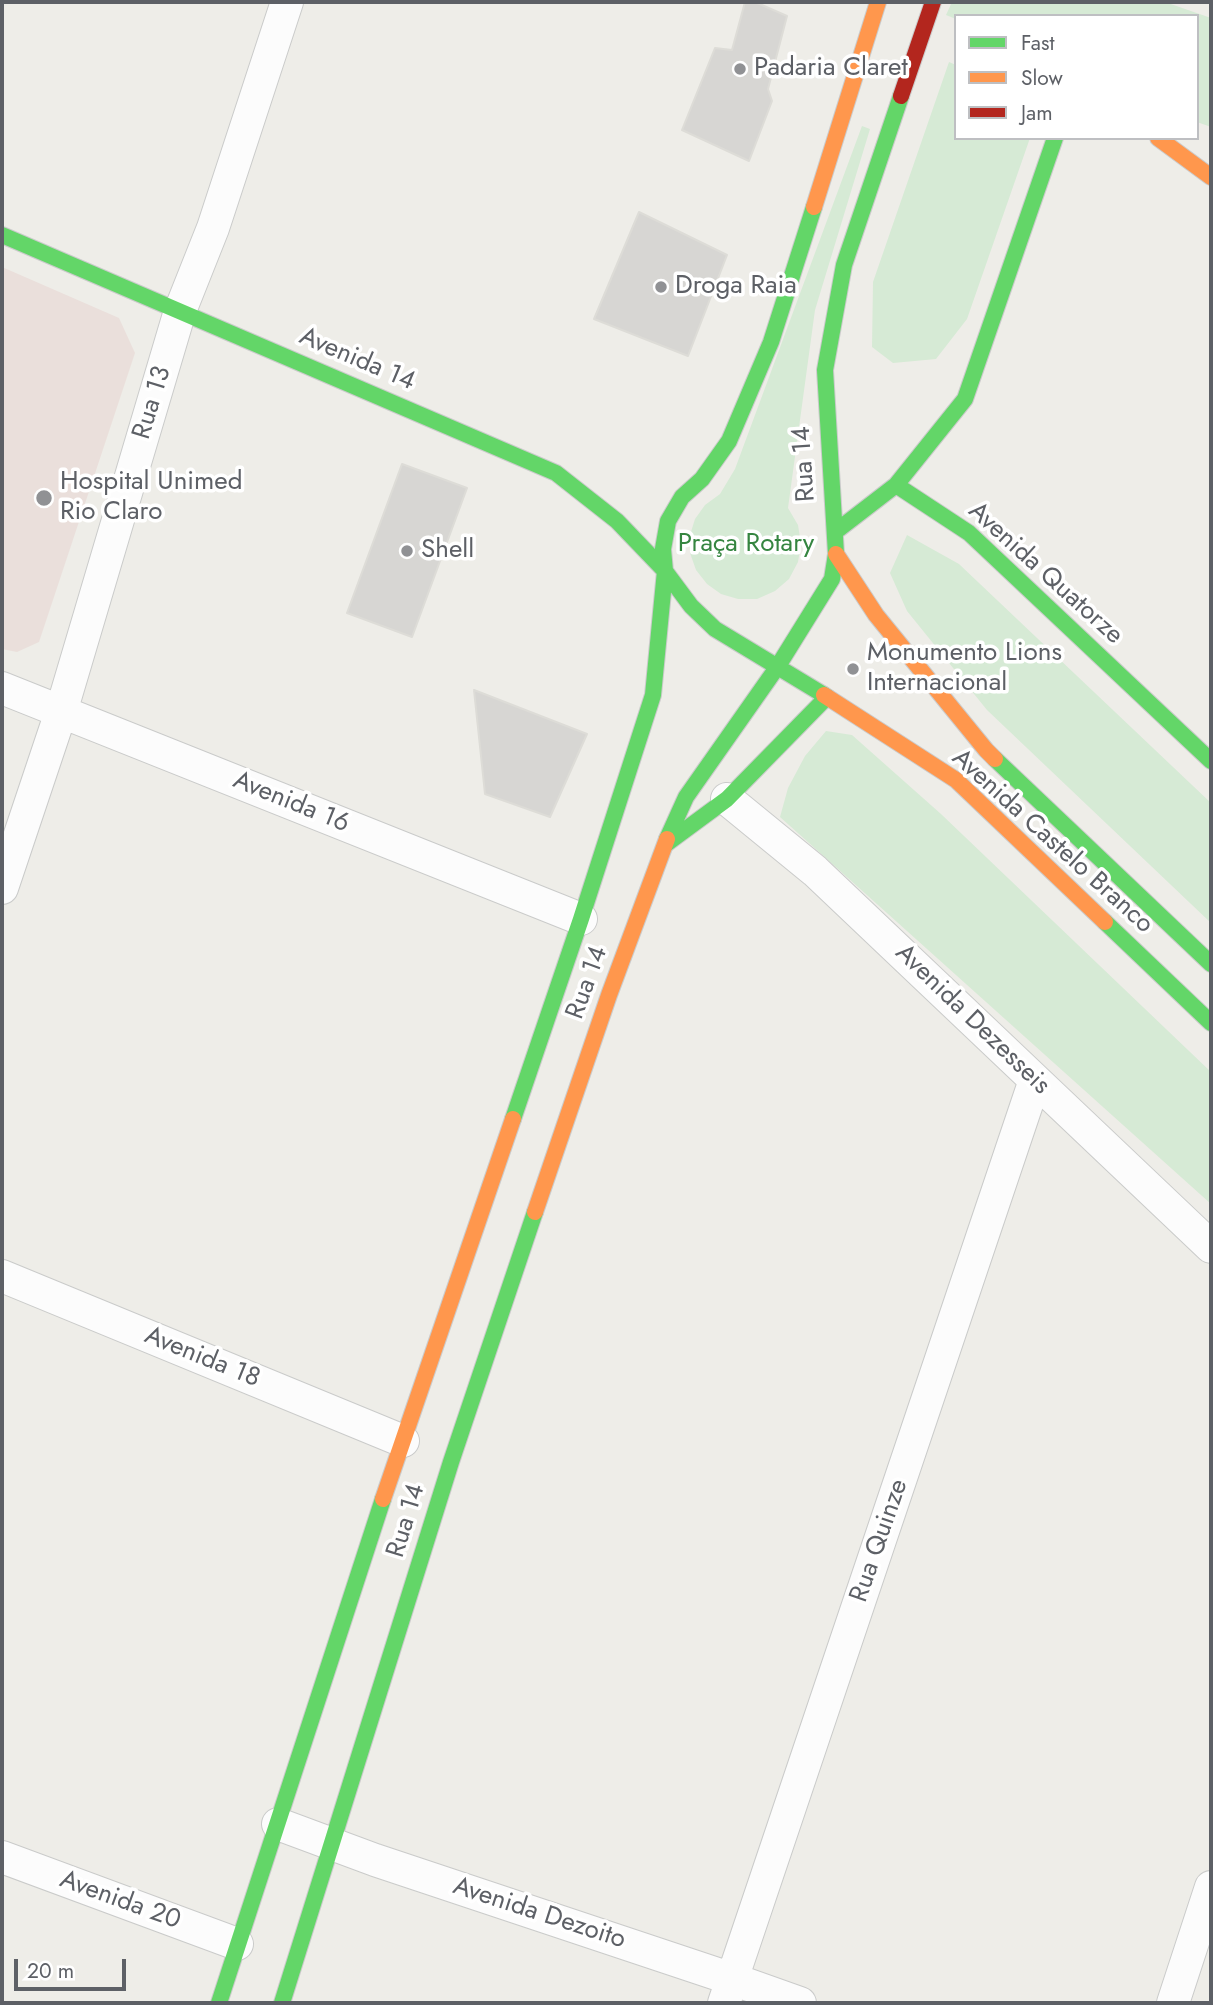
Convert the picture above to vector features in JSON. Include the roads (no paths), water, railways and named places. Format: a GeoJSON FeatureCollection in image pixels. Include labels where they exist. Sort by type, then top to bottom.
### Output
{"type":"FeatureCollection","features":[{"type":"Feature","properties":{"kind":"main road","name":"Rua 14"},"geometry":{"type":"LineString","coordinates":[[282,2003],[451,1462],[609,995],[664,846],[685,797],[778,666],[832,579],[836,554],[825,370],[844,265],[933,2]]}},
{"type":"Feature","properties":{"kind":"main road","name":"Rua 14"},"geometry":{"type":"LineString","coordinates":[[219,2003],[403,1441],[653,695],[665,571],[663,549],[668,522],[682,497],[702,479],[729,441],[771,342],[879,4]]}},
{"type":"Feature","properties":{"kind":"main road"},"geometry":{"type":"LineString","coordinates":[[835,533],[896,485],[965,399],[1054,140]]}},
{"type":"Feature","properties":{"kind":"main road"},"geometry":{"type":"LineString","coordinates":[[1161,140],[1211,177]]}},
{"type":"Feature","properties":{"kind":"main road","name":"Avenida 14"},"geometry":{"type":"LineString","coordinates":[[2,235],[555,473],[617,520],[665,571],[691,606],[715,629],[778,666]]}},
{"type":"Feature","properties":{"kind":"main road","name":"Avenida Quatorze"},"geometry":{"type":"LineString","coordinates":[[896,485],[969,533],[1211,761]]}},
{"type":"Feature","properties":{"kind":"main road","name":"Avenida Castelo Branco"},"geometry":{"type":"LineString","coordinates":[[836,554],[876,615],[979,758],[1211,964]]}},
{"type":"Feature","properties":{"kind":"main road","name":"Avenida Castelo Branco"},"geometry":{"type":"LineString","coordinates":[[778,666],[956,780],[1211,1023]]}},
{"type":"Feature","properties":{"kind":"main road"},"geometry":{"type":"LineString","coordinates":[[664,846],[727,799],[827,697]]}},
{"type":"Feature","properties":{"kind":"main road"},"geometry":{"type":"LineString","coordinates":[[956,780],[979,758]]}},
{"type":"Feature","properties":{"kind":"street","name":"Rua 13"},"geometry":{"type":"LineString","coordinates":[[2,888],[61,712],[180,311],[213,229],[287,2]]}},
{"type":"Feature","properties":{"kind":"street","name":"Avenida 16"},"geometry":{"type":"LineString","coordinates":[[2,688],[580,919]]}},
{"type":"Feature","properties":{"kind":"street","name":"Avenida Dezesseis"},"geometry":{"type":"LineString","coordinates":[[727,799],[815,870],[1211,1247]]}},
{"type":"Feature","properties":{"kind":"street","name":"Rua Quinze"},"geometry":{"type":"LineString","coordinates":[[728,1991],[1035,1080]]}},
{"type":"Feature","properties":{"kind":"street","name":"Avenida 18"},"geometry":{"type":"LineString","coordinates":[[2,1276],[403,1441]]}},
{"type":"Feature","properties":{"kind":"street","name":"Avenida Dezoito"},"geometry":{"type":"LineString","coordinates":[[278,1824],[728,1991],[800,2003]]}},
{"type":"Feature","properties":{"kind":"street","name":"Avenida 20"},"geometry":{"type":"LineString","coordinates":[[2,1857],[237,1944]]}},
{"type":"Feature","properties":{"kind":"street"},"geometry":{"type":"LineString","coordinates":[[1173,2003],[1211,1887]]}},
{"type":"Feature","properties":{"kind":"place","name":"Padaria Claret"},"geometry":{"type":"Point","coordinates":[740,69]}},
{"type":"Feature","properties":{"kind":"place","name":"Droga Raia"},"geometry":{"type":"Point","coordinates":[661,287]}},
{"type":"Feature","properties":{"kind":"place","name":"Hospital Unimed Rio Claro"},"geometry":{"type":"Point","coordinates":[44,498]}},
{"type":"Feature","properties":{"kind":"place","name":"Shell"},"geometry":{"type":"Point","coordinates":[407,551]}},
{"type":"Feature","properties":{"kind":"place","name":"Monumento Lions Internacional"},"geometry":{"type":"Point","coordinates":[853,669]}},
{"type":"Feature","properties":{"kind":"park label","name":"Praça Rotary"},"geometry":{"type":"Point","coordinates":[746,545]}}]}
